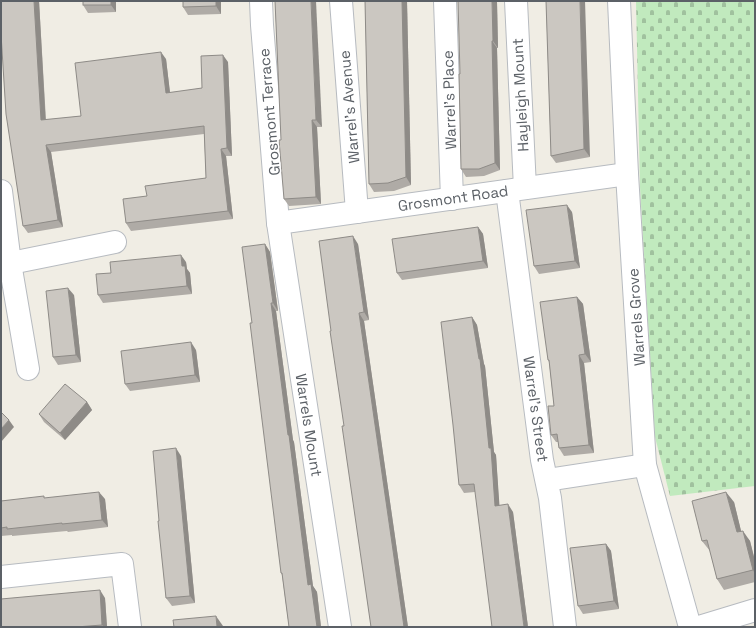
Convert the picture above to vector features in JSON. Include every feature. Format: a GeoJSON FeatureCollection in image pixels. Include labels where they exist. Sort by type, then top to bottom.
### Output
{"type":"FeatureCollection","features":[{"type":"Feature","properties":{"kind":"street","name":"Grosmont Terrace"},"geometry":{"type":"LineString","coordinates":[[261,1],[278,223]]}},
{"type":"Feature","properties":{"kind":"street","name":"Warrel's Avenue"},"geometry":{"type":"LineString","coordinates":[[340,1],[357,212]]}},
{"type":"Feature","properties":{"kind":"street","name":"Warrel's Place"},"geometry":{"type":"LineString","coordinates":[[445,1],[452,199]]}},
{"type":"Feature","properties":{"kind":"street","name":"Hayleigh Mount"},"geometry":{"type":"LineString","coordinates":[[516,1],[516,189]]}},
{"type":"Feature","properties":{"kind":"street","name":"Warrels Grove"},"geometry":{"type":"LineString","coordinates":[[619,1],[627,174],[645,465],[690,627]]}},
{"type":"Feature","properties":{"kind":"street","name":"Grosmont Road"},"geometry":{"type":"LineString","coordinates":[[278,223],[627,174]]}},
{"type":"Feature","properties":{"kind":"street","name":"Warrel's Street"},"geometry":{"type":"LineString","coordinates":[[516,189],[542,460],[550,498],[565,627]]}},
{"type":"Feature","properties":{"kind":"street"},"geometry":{"type":"LineString","coordinates":[[1,191],[6,264],[28,369]]}},
{"type":"Feature","properties":{"kind":"street","name":"Warrels Mount"},"geometry":{"type":"LineString","coordinates":[[278,223],[340,627]]}},
{"type":"Feature","properties":{"kind":"street"},"geometry":{"type":"LineString","coordinates":[[6,264],[115,242]]}},
{"type":"Feature","properties":{"kind":"street"},"geometry":{"type":"LineString","coordinates":[[546,480],[645,465]]}},
{"type":"Feature","properties":{"kind":"street"},"geometry":{"type":"LineString","coordinates":[[1,578],[122,564],[130,627]]}},
{"type":"Feature","properties":{"kind":"street"},"geometry":{"type":"LineString","coordinates":[[699,627],[755,610]]}},
{"type":"Feature","properties":{"kind":"green space"},"geometry":{"type":"Polygon","coordinates":[[[636,1],[755,1],[755,486],[670,496],[655,437],[640,187],[636,1]]]}},
{"type":"Feature","properties":{"kind":"building"},"geometry":{"type":"Polygon","coordinates":[[[1,1],[34,1],[41,120],[81,116],[75,63],[161,52],[166,93],[202,88],[201,56],[223,55],[227,148],[221,149],[228,211],[126,223],[123,199],[147,196],[145,186],[206,178],[204,126],[46,145],[58,220],[23,226],[6,114],[1,34],[1,1]]]}},
{"type":"Feature","properties":{"kind":"building"},"geometry":{"type":"Polygon","coordinates":[[[83,1],[111,1],[111,5],[83,5],[83,1]]]}},
{"type":"Feature","properties":{"kind":"building"},"geometry":{"type":"Polygon","coordinates":[[[183,1],[216,1],[216,6],[183,7],[183,1]]]}},
{"type":"Feature","properties":{"kind":"building"},"geometry":{"type":"Polygon","coordinates":[[[275,1],[311,1],[316,120],[312,120],[316,197],[284,199],[279,140],[281,140],[275,1]]]}},
{"type":"Feature","properties":{"kind":"building"},"geometry":{"type":"Polygon","coordinates":[[[365,1],[402,1],[406,177],[388,183],[369,184],[365,1]]]}},
{"type":"Feature","properties":{"kind":"building"},"geometry":{"type":"Polygon","coordinates":[[[458,1],[492,1],[495,163],[479,169],[461,169],[458,1]]]}},
{"type":"Feature","properties":{"kind":"building"},"geometry":{"type":"Polygon","coordinates":[[[546,1],[580,1],[584,149],[551,156],[546,1]]]}},
{"type":"Feature","properties":{"kind":"building"},"geometry":{"type":"Polygon","coordinates":[[[567,205],[575,261],[534,266],[526,210],[567,205]]]}},
{"type":"Feature","properties":{"kind":"building"},"geometry":{"type":"Polygon","coordinates":[[[478,227],[483,261],[397,273],[392,239],[478,227]]]}},
{"type":"Feature","properties":{"kind":"building"},"geometry":{"type":"Polygon","coordinates":[[[353,236],[364,312],[359,313],[404,627],[371,627],[342,426],[344,426],[319,241],[353,236]]]}},
{"type":"Feature","properties":{"kind":"building"},"geometry":{"type":"Polygon","coordinates":[[[265,244],[273,303],[271,303],[308,585],[311,584],[317,627],[289,627],[281,573],[242,247],[265,244]]]}},
{"type":"Feature","properties":{"kind":"building"},"geometry":{"type":"Polygon","coordinates":[[[181,255],[182,266],[185,266],[187,286],[98,295],[96,274],[111,273],[110,262],[181,255]]]}},
{"type":"Feature","properties":{"kind":"building"},"geometry":{"type":"Polygon","coordinates":[[[68,288],[76,355],[53,357],[46,291],[68,288]]]}},
{"type":"Feature","properties":{"kind":"building"},"geometry":{"type":"Polygon","coordinates":[[[577,297],[585,354],[579,355],[589,445],[559,448],[557,434],[551,435],[548,406],[554,406],[540,302],[577,297]]]}},
{"type":"Feature","properties":{"kind":"building"},"geometry":{"type":"Polygon","coordinates":[[[472,317],[480,359],[489,448],[491,448],[495,506],[508,504],[524,627],[492,627],[474,484],[459,485],[441,322],[472,317]]]}},
{"type":"Feature","properties":{"kind":"building"},"geometry":{"type":"Polygon","coordinates":[[[191,342],[195,375],[125,384],[121,351],[191,342]]]}},
{"type":"Feature","properties":{"kind":"building"},"geometry":{"type":"Polygon","coordinates":[[[65,384],[87,402],[60,433],[39,414],[65,384]]]}},
{"type":"Feature","properties":{"kind":"building"},"geometry":{"type":"Polygon","coordinates":[[[1,412],[9,420],[1,429],[1,412]]]}},
{"type":"Feature","properties":{"kind":"building"},"geometry":{"type":"Polygon","coordinates":[[[176,448],[190,596],[166,598],[153,451],[176,448]]]}},
{"type":"Feature","properties":{"kind":"building"},"geometry":{"type":"Polygon","coordinates":[[[99,492],[102,520],[7,529],[7,527],[1,528],[1,501],[99,492]]]}},
{"type":"Feature","properties":{"kind":"building"},"geometry":{"type":"Polygon","coordinates":[[[726,492],[737,532],[743,531],[753,570],[717,579],[707,540],[702,541],[692,501],[726,492]]]}},
{"type":"Feature","properties":{"kind":"building"},"geometry":{"type":"Polygon","coordinates":[[[606,544],[614,601],[578,606],[570,548],[606,544]]]}},
{"type":"Feature","properties":{"kind":"building"},"geometry":{"type":"Polygon","coordinates":[[[100,590],[102,625],[76,627],[1,627],[1,599],[100,590]]]}},
{"type":"Feature","properties":{"kind":"building"},"geometry":{"type":"Polygon","coordinates":[[[216,616],[217,627],[174,627],[173,620],[216,616]]]}}]}
